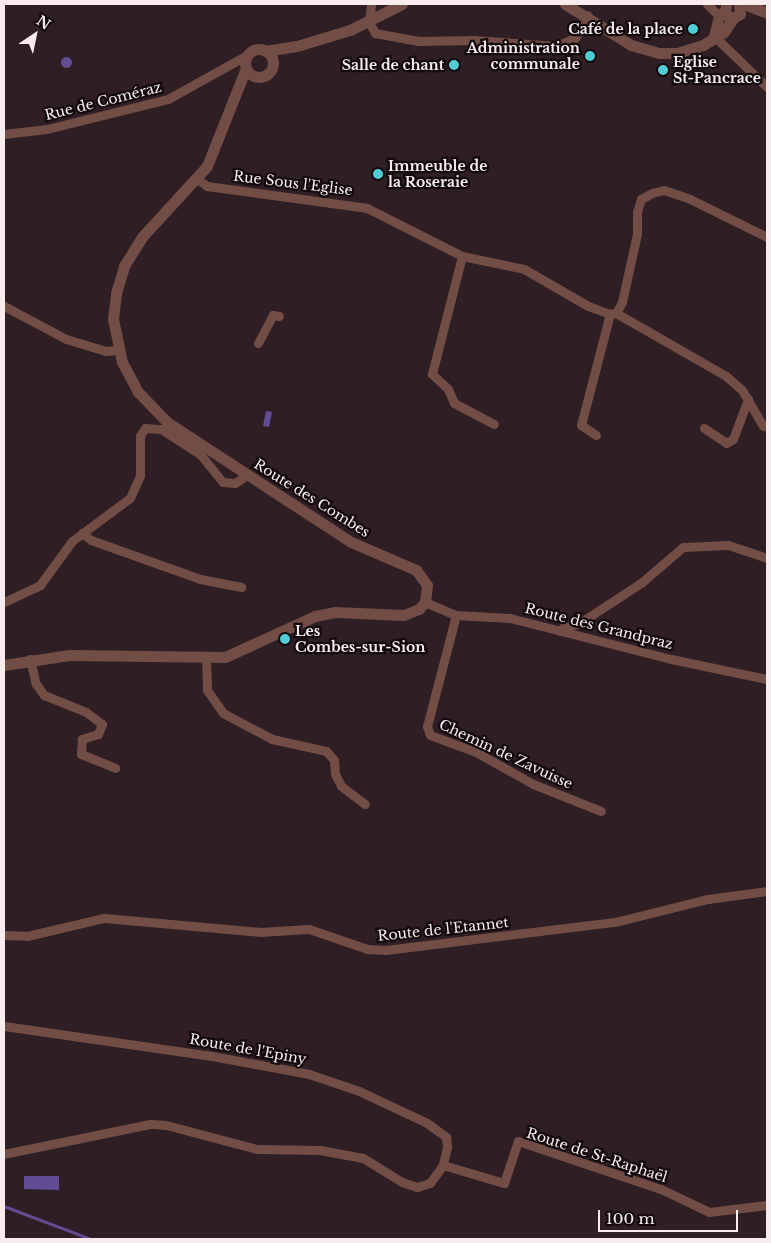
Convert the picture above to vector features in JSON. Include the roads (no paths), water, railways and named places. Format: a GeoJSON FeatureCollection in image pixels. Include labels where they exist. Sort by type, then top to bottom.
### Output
{"type":"FeatureCollection","features":[{"type":"Feature","properties":{"kind":"street"},"geometry":{"type":"LineString","coordinates":[[371,4],[369,22],[380,35],[400,40],[474,40],[551,47],[573,40],[582,30],[588,15]]}},
{"type":"Feature","properties":{"kind":"street","name":"Route des Combes"},"geometry":{"type":"LineString","coordinates":[[402,4],[369,22],[297,46],[265,51],[255,49],[247,55],[245,69],[215,152],[197,179],[145,233],[124,266],[116,293],[113,319],[118,350],[134,386],[155,412],[247,475],[358,546],[416,570],[426,585],[425,602]]}},
{"type":"Feature","properties":{"kind":"street"},"geometry":{"type":"LineString","coordinates":[[564,4],[588,15],[631,45],[659,53],[691,50],[724,32],[728,13]]}},
{"type":"Feature","properties":{"kind":"street"},"geometry":{"type":"LineString","coordinates":[[707,4],[728,13],[765,12]]}},
{"type":"Feature","properties":{"kind":"street"},"geometry":{"type":"LineString","coordinates":[[728,13],[742,9],[739,4]]}},
{"type":"Feature","properties":{"kind":"street"},"geometry":{"type":"LineString","coordinates":[[744,4],[765,12]]}},
{"type":"Feature","properties":{"kind":"street"},"geometry":{"type":"LineString","coordinates":[[714,36],[767,87]]}},
{"type":"Feature","properties":{"kind":"street","name":"Route des Combes"},"geometry":{"type":"LineString","coordinates":[[233,99],[246,85],[272,68],[297,46]]}},
{"type":"Feature","properties":{"kind":"street"},"geometry":{"type":"LineString","coordinates":[[265,51],[271,56],[272,68]]}},
{"type":"Feature","properties":{"kind":"street","name":"Rue de Coméraz"},"geometry":{"type":"LineString","coordinates":[[4,134],[47,129],[168,99],[247,55]]}},
{"type":"Feature","properties":{"kind":"street"},"geometry":{"type":"LineString","coordinates":[[230,64],[245,69],[252,75],[261,76]]}},
{"type":"Feature","properties":{"kind":"street","name":"Rue Sous l'Eglise"},"geometry":{"type":"LineString","coordinates":[[197,179],[215,187],[367,208],[462,256],[524,269],[588,306],[613,313],[717,369],[748,399],[763,426]]}},
{"type":"Feature","properties":{"kind":"street"},"geometry":{"type":"LineString","coordinates":[[596,435],[581,425],[613,313],[622,302],[633,255],[637,212],[641,199],[652,193],[664,190],[690,199],[767,237]]}},
{"type":"Feature","properties":{"kind":"street"},"geometry":{"type":"LineString","coordinates":[[462,256],[432,374],[448,389],[454,403],[494,424]]}},
{"type":"Feature","properties":{"kind":"street"},"geometry":{"type":"LineString","coordinates":[[4,306],[66,339],[102,350],[118,350]]}},
{"type":"Feature","properties":{"kind":"street"},"geometry":{"type":"LineString","coordinates":[[258,342],[273,315],[279,316]]}},
{"type":"Feature","properties":{"kind":"street"},"geometry":{"type":"LineString","coordinates":[[704,428],[726,443],[733,439],[748,399]]}},
{"type":"Feature","properties":{"kind":"street"},"geometry":{"type":"LineString","coordinates":[[4,602],[40,585],[72,541],[123,506],[134,492],[141,471],[140,436],[145,428],[161,429],[200,454],[227,483],[241,481],[247,475]]}},
{"type":"Feature","properties":{"kind":"street"},"geometry":{"type":"LineString","coordinates":[[82,533],[91,540],[200,579],[241,587]]}},
{"type":"Feature","properties":{"kind":"street"},"geometry":{"type":"LineString","coordinates":[[560,631],[564,626],[578,624],[641,583],[683,547],[728,544],[767,558]]}},
{"type":"Feature","properties":{"kind":"street"},"geometry":{"type":"LineString","coordinates":[[4,665],[30,659],[78,654],[206,658],[236,654],[315,616],[335,612],[404,615],[419,609],[425,602]]}},
{"type":"Feature","properties":{"kind":"street","name":"Route des Grandpraz"},"geometry":{"type":"LineString","coordinates":[[425,602],[456,615],[510,618],[767,679]]}},
{"type":"Feature","properties":{"kind":"street","name":"Chemin de Zavuisse"},"geometry":{"type":"LineString","coordinates":[[456,615],[427,726],[430,735],[476,752],[533,784],[602,811]]}},
{"type":"Feature","properties":{"kind":"street"},"geometry":{"type":"LineString","coordinates":[[206,658],[207,690],[223,713],[272,739],[326,751],[334,760],[335,774],[341,786],[365,804]]}},
{"type":"Feature","properties":{"kind":"street"},"geometry":{"type":"LineString","coordinates":[[30,659],[36,684],[44,695],[86,712],[102,724],[98,734],[82,739],[81,754],[115,768]]}},
{"type":"Feature","properties":{"kind":"street","name":"Route de l'Etannet"},"geometry":{"type":"LineString","coordinates":[[4,935],[27,936],[104,918],[260,932],[310,929],[367,949],[386,950],[615,922],[708,899],[767,891]]}},
{"type":"Feature","properties":{"kind":"street","name":"Route de l'Epiny"},"geometry":{"type":"LineString","coordinates":[[4,1026],[212,1056],[309,1074],[359,1091],[427,1123],[446,1137],[444,1165]]}},
{"type":"Feature","properties":{"kind":"street"},"geometry":{"type":"LineString","coordinates":[[4,1154],[150,1124],[166,1125],[257,1149],[320,1150],[363,1158],[402,1182],[417,1187],[430,1183],[444,1165]]}},
{"type":"Feature","properties":{"kind":"street","name":"Route de St-Raphaël"},"geometry":{"type":"LineString","coordinates":[[444,1165],[504,1183],[518,1141],[661,1189],[709,1212],[767,1205]]}},
{"type":"Feature","properties":{"kind":"waterway"},"geometry":{"type":"LineString","coordinates":[[4,1206],[91,1239]]}},
{"type":"Feature","properties":{"kind":"place","name":"Café de la place"},"geometry":{"type":"Point","coordinates":[693,29]}},
{"type":"Feature","properties":{"kind":"place","name":"Administration communale"},"geometry":{"type":"Point","coordinates":[590,56]}},
{"type":"Feature","properties":{"kind":"place","name":"Salle de chant"},"geometry":{"type":"Point","coordinates":[454,65]}},
{"type":"Feature","properties":{"kind":"place","name":"Eglise St-Pancrace"},"geometry":{"type":"Point","coordinates":[663,70]}},
{"type":"Feature","properties":{"kind":"place","name":"Immeuble de la Roseraie"},"geometry":{"type":"Point","coordinates":[378,174]}},
{"type":"Feature","properties":{"kind":"place","name":"Les Combes-sur-Sion"},"geometry":{"type":"Point","coordinates":[285,639]}}]}
